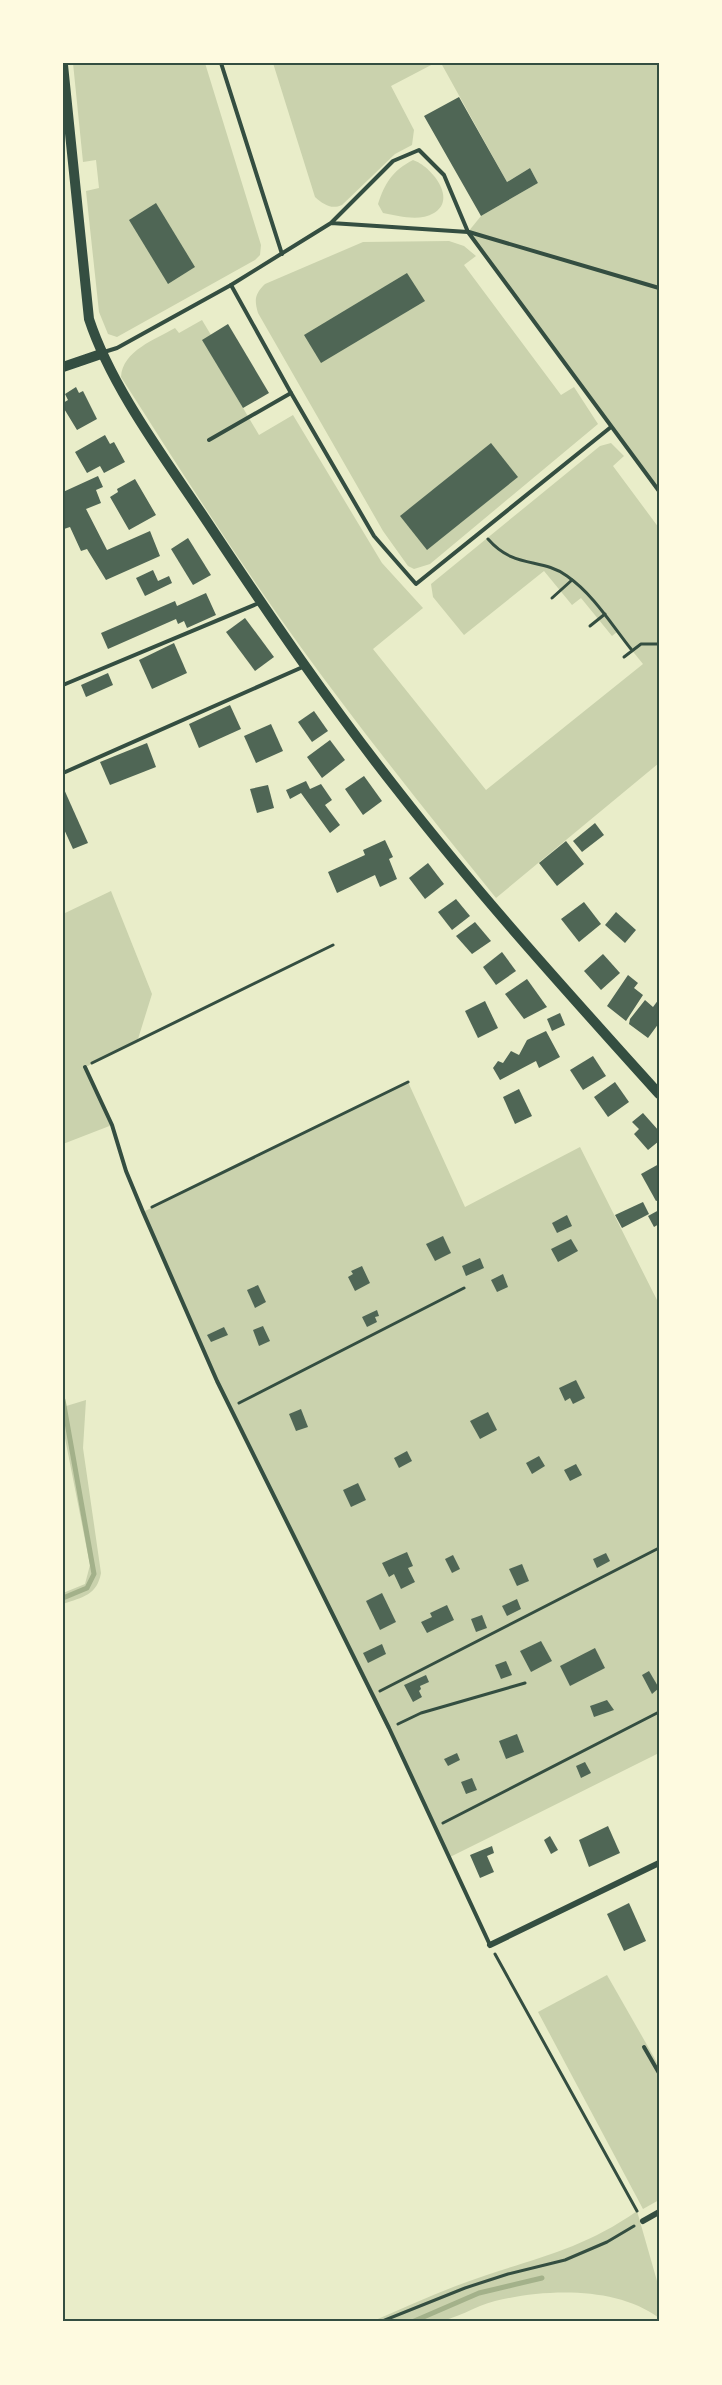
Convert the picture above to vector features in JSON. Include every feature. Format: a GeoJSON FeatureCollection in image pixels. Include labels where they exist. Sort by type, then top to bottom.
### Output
{"type":"FeatureCollection","features":[{"type":"Feature","properties":{"kind":"street"},"geometry":{"type":"LineString","coordinates":[[63,65],[89,319],[101,354],[260,602],[399,792],[530,951],[659,1094]]}},
{"type":"Feature","properties":{"kind":"street"},"geometry":{"type":"LineString","coordinates":[[63,367],[101,354]]}},
{"type":"Feature","properties":{"kind":"street"},"geometry":{"type":"LineString","coordinates":[[490,1945],[659,1863]]}},
{"type":"Feature","properties":{"kind":"street"},"geometry":{"type":"LineString","coordinates":[[643,2221],[659,2212]]}},
{"type":"Feature","properties":{"kind":"lane"},"geometry":{"type":"LineString","coordinates":[[221,63],[282,254]]}},
{"type":"Feature","properties":{"kind":"lane"},"geometry":{"type":"LineString","coordinates":[[101,354],[117,348],[231,285],[331,223],[393,161],[419,150],[444,175],[468,232],[659,491]]}},
{"type":"Feature","properties":{"kind":"lane"},"geometry":{"type":"LineString","coordinates":[[331,223],[468,232],[659,288]]}},
{"type":"Feature","properties":{"kind":"lane"},"geometry":{"type":"LineString","coordinates":[[231,285],[374,536],[416,584],[611,427]]}},
{"type":"Feature","properties":{"kind":"lane"},"geometry":{"type":"LineString","coordinates":[[209,440],[291,393]]}},
{"type":"Feature","properties":{"kind":"lane"},"geometry":{"type":"LineString","coordinates":[[63,685],[260,602]]}},
{"type":"Feature","properties":{"kind":"lane"},"geometry":{"type":"LineString","coordinates":[[63,773],[306,666]]}},
{"type":"Feature","properties":{"kind":"lane"},"geometry":{"type":"LineString","coordinates":[[85,1067],[112,1125],[142,1212],[230,1408],[389,1728],[490,1945]]}},
{"type":"Feature","properties":{"kind":"lane"},"geometry":{"type":"LineString","coordinates":[[644,2047],[659,2073]]}},
{"type":"Feature","properties":{"kind":"path"},"geometry":{"type":"LineString","coordinates":[[482,532],[497,550],[513,559],[549,567],[572,580],[605,614],[631,650]]}},
{"type":"Feature","properties":{"kind":"path"},"geometry":{"type":"LineString","coordinates":[[552,598],[572,580]]}},
{"type":"Feature","properties":{"kind":"path"},"geometry":{"type":"LineString","coordinates":[[590,626],[605,614]]}},
{"type":"Feature","properties":{"kind":"path"},"geometry":{"type":"LineString","coordinates":[[624,657],[640,644],[659,645]]}},
{"type":"Feature","properties":{"kind":"path"},"geometry":{"type":"LineString","coordinates":[[85,1067],[102,1056],[333,945]]}},
{"type":"Feature","properties":{"kind":"path"},"geometry":{"type":"LineString","coordinates":[[142,1212],[408,1082]]}},
{"type":"Feature","properties":{"kind":"path"},"geometry":{"type":"LineString","coordinates":[[230,1408],[464,1288]]}},
{"type":"Feature","properties":{"kind":"path"},"geometry":{"type":"LineString","coordinates":[[372,1695],[659,1548]]}},
{"type":"Feature","properties":{"kind":"path"},"geometry":{"type":"LineString","coordinates":[[389,1728],[421,1713],[525,1683]]}},
{"type":"Feature","properties":{"kind":"path"},"geometry":{"type":"LineString","coordinates":[[436,1827],[659,1712]]}},
{"type":"Feature","properties":{"kind":"path"},"geometry":{"type":"LineString","coordinates":[[380,2322],[465,2288],[508,2274],[565,2260],[607,2242],[643,2221],[490,1945]]}},
{"type":"Feature","properties":{"kind":"green space"},"geometry":{"type":"Polygon","coordinates":[[[73,63],[205,63],[261,245],[260,255],[255,260],[117,337],[108,334],[99,312],[86,191],[99,188],[96,160],[83,162],[73,63]]]}},
{"type":"Feature","properties":{"kind":"green space"},"geometry":{"type":"Polygon","coordinates":[[[273,63],[435,63],[391,86],[414,130],[412,145],[395,154],[342,205],[331,207],[315,197],[273,63]]]}},
{"type":"Feature","properties":{"kind":"green space"},"geometry":{"type":"Polygon","coordinates":[[[441,63],[659,63],[659,491],[468,232],[481,216],[538,183],[530,168],[507,182],[441,63]]]}},
{"type":"Feature","properties":{"kind":"green space"},"geometry":{"type":"Polygon","coordinates":[[[413,160],[427,169],[439,184],[443,192],[441,207],[434,213],[422,217],[409,218],[383,213],[378,204],[383,190],[395,173],[413,160]]]}},
{"type":"Feature","properties":{"kind":"green space"},"geometry":{"type":"Polygon","coordinates":[[[449,241],[464,246],[476,256],[464,265],[561,395],[574,387],[598,424],[430,564],[414,569],[408,566],[383,531],[258,313],[256,300],[257,294],[265,284],[363,242],[449,241]]]}},
{"type":"Feature","properties":{"kind":"green space"},"geometry":{"type":"Polygon","coordinates":[[[202,320],[211,335],[203,340],[259,435],[293,415],[382,563],[423,608],[373,649],[486,790],[643,664],[617,632],[612,636],[581,598],[572,605],[544,571],[464,635],[433,597],[431,584],[600,446],[611,443],[624,456],[613,466],[659,528],[659,763],[496,898],[372,742],[300,646],[231,547],[121,377],[127,360],[141,347],[175,328],[179,333],[202,320]]]}},
{"type":"Feature","properties":{"kind":"green space"},"geometry":{"type":"Polygon","coordinates":[[[111,891],[152,994],[138,1039],[86,1067],[112,1125],[63,1144],[63,914],[111,891]]]}},
{"type":"Feature","properties":{"kind":"green space"},"geometry":{"type":"Polygon","coordinates":[[[408,1082],[465,1207],[580,1147],[659,1304],[659,1753],[450,1857],[230,1408],[143,1212],[408,1082]]]}},
{"type":"Feature","properties":{"kind":"green space"},"geometry":{"type":"Polygon","coordinates":[[[86,1400],[83,1448],[101,1573],[92,1591],[63,1604],[63,1593],[85,1584],[90,1565],[63,1428],[63,1407],[86,1400]]]}},
{"type":"Feature","properties":{"kind":"green space"},"geometry":{"type":"Polygon","coordinates":[[[607,1975],[659,2066],[659,2200],[643,2209],[538,2012],[607,1975]]]}},
{"type":"Feature","properties":{"kind":"green space"},"geometry":{"type":"Polygon","coordinates":[[[637,2211],[659,2288],[659,2318],[622,2300],[601,2295],[558,2293],[495,2301],[450,2319],[435,2322],[371,2322],[452,2287],[574,2245],[616,2225],[637,2211]]]}},
{"type":"Feature","properties":{"kind":"building"},"geometry":{"type":"Polygon","coordinates":[[[459,97],[507,182],[530,168],[538,183],[481,216],[424,116],[459,97]]]}},
{"type":"Feature","properties":{"kind":"building"},"geometry":{"type":"Polygon","coordinates":[[[156,203],[195,267],[168,284],[129,220],[156,203]]]}},
{"type":"Feature","properties":{"kind":"building"},"geometry":{"type":"Polygon","coordinates":[[[407,273],[425,301],[321,363],[304,335],[407,273]]]}},
{"type":"Feature","properties":{"kind":"building"},"geometry":{"type":"Polygon","coordinates":[[[228,324],[269,393],[243,408],[202,340],[228,324]]]}},
{"type":"Feature","properties":{"kind":"building"},"geometry":{"type":"Polygon","coordinates":[[[76,387],[79,393],[83,391],[97,419],[77,430],[63,407],[63,403],[68,400],[65,394],[76,387]]]}},
{"type":"Feature","properties":{"kind":"building"},"geometry":{"type":"Polygon","coordinates":[[[105,435],[110,444],[114,442],[125,462],[104,473],[100,466],[87,473],[75,452],[105,435]]]}},
{"type":"Feature","properties":{"kind":"building"},"geometry":{"type":"Polygon","coordinates":[[[491,443],[518,477],[427,550],[400,516],[491,443]]]}},
{"type":"Feature","properties":{"kind":"building"},"geometry":{"type":"Polygon","coordinates":[[[98,476],[103,487],[96,490],[101,503],[86,509],[107,550],[150,531],[160,556],[106,580],[87,549],[81,551],[70,527],[64,529],[63,526],[63,492],[98,476]]]}},
{"type":"Feature","properties":{"kind":"building"},"geometry":{"type":"Polygon","coordinates":[[[135,479],[156,515],[129,530],[110,497],[118,492],[117,489],[135,479]]]}},
{"type":"Feature","properties":{"kind":"building"},"geometry":{"type":"Polygon","coordinates":[[[188,538],[211,575],[193,585],[171,549],[188,538]]]}},
{"type":"Feature","properties":{"kind":"building"},"geometry":{"type":"Polygon","coordinates":[[[153,570],[158,581],[169,576],[172,583],[145,596],[136,578],[153,570]]]}},
{"type":"Feature","properties":{"kind":"building"},"geometry":{"type":"Polygon","coordinates":[[[206,593],[216,615],[187,628],[184,621],[178,624],[176,619],[108,649],[101,633],[175,601],[177,606],[206,593]]]}},
{"type":"Feature","properties":{"kind":"building"},"geometry":{"type":"Polygon","coordinates":[[[245,618],[274,657],[255,671],[226,632],[245,618]]]}},
{"type":"Feature","properties":{"kind":"building"},"geometry":{"type":"Polygon","coordinates":[[[174,643],[187,673],[152,689],[139,660],[174,643]]]}},
{"type":"Feature","properties":{"kind":"building"},"geometry":{"type":"Polygon","coordinates":[[[108,673],[113,685],[86,697],[81,685],[108,673]]]}},
{"type":"Feature","properties":{"kind":"building"},"geometry":{"type":"Polygon","coordinates":[[[230,705],[241,729],[199,748],[189,724],[230,705]]]}},
{"type":"Feature","properties":{"kind":"building"},"geometry":{"type":"Polygon","coordinates":[[[314,711],[328,731],[312,742],[298,722],[314,711]]]}},
{"type":"Feature","properties":{"kind":"building"},"geometry":{"type":"Polygon","coordinates":[[[271,724],[283,751],[256,763],[244,736],[271,724]]]}},
{"type":"Feature","properties":{"kind":"building"},"geometry":{"type":"Polygon","coordinates":[[[330,740],[345,760],[322,778],[307,757],[330,740]]]}},
{"type":"Feature","properties":{"kind":"building"},"geometry":{"type":"Polygon","coordinates":[[[147,743],[156,767],[110,785],[100,762],[147,743]]]}},
{"type":"Feature","properties":{"kind":"building"},"geometry":{"type":"Polygon","coordinates":[[[364,776],[382,801],[363,815],[345,789],[364,776]]]}},
{"type":"Feature","properties":{"kind":"building"},"geometry":{"type":"Polygon","coordinates":[[[306,781],[310,789],[321,784],[332,800],[325,805],[340,825],[330,833],[301,793],[290,799],[286,790],[306,781]]]}},
{"type":"Feature","properties":{"kind":"building"},"geometry":{"type":"Polygon","coordinates":[[[268,785],[274,808],[257,813],[250,789],[268,785]]]}},
{"type":"Feature","properties":{"kind":"building"},"geometry":{"type":"Polygon","coordinates":[[[63,787],[88,843],[73,849],[63,827],[63,787]]]}},
{"type":"Feature","properties":{"kind":"building"},"geometry":{"type":"Polygon","coordinates":[[[595,823],[604,835],[582,852],[573,841],[595,823]]]}},
{"type":"Feature","properties":{"kind":"building"},"geometry":{"type":"Polygon","coordinates":[[[385,840],[393,857],[389,859],[397,879],[380,887],[375,875],[337,893],[328,872],[365,855],[363,850],[385,840]]]}},
{"type":"Feature","properties":{"kind":"building"},"geometry":{"type":"Polygon","coordinates":[[[566,841],[584,864],[557,886],[539,863],[566,841]]]}},
{"type":"Feature","properties":{"kind":"building"},"geometry":{"type":"Polygon","coordinates":[[[428,863],[444,884],[425,899],[409,878],[428,863]]]}},
{"type":"Feature","properties":{"kind":"building"},"geometry":{"type":"Polygon","coordinates":[[[456,899],[470,916],[452,930],[438,912],[456,899]]]}},
{"type":"Feature","properties":{"kind":"building"},"geometry":{"type":"Polygon","coordinates":[[[584,902],[601,924],[579,942],[561,919],[584,902]]]}},
{"type":"Feature","properties":{"kind":"building"},"geometry":{"type":"Polygon","coordinates":[[[616,912],[636,930],[625,943],[605,925],[616,912]]]}},
{"type":"Feature","properties":{"kind":"building"},"geometry":{"type":"Polygon","coordinates":[[[475,922],[491,941],[472,954],[456,936],[475,922]]]}},
{"type":"Feature","properties":{"kind":"building"},"geometry":{"type":"Polygon","coordinates":[[[502,952],[516,971],[496,985],[483,967],[502,952]]]}},
{"type":"Feature","properties":{"kind":"building"},"geometry":{"type":"Polygon","coordinates":[[[603,954],[620,973],[601,990],[584,971],[603,954]]]}},
{"type":"Feature","properties":{"kind":"building"},"geometry":{"type":"Polygon","coordinates":[[[628,975],[638,983],[634,988],[643,995],[626,1021],[607,1006],[628,975]]]}},
{"type":"Feature","properties":{"kind":"building"},"geometry":{"type":"Polygon","coordinates":[[[527,979],[547,1007],[524,1019],[505,994],[527,979]]]}},
{"type":"Feature","properties":{"kind":"building"},"geometry":{"type":"Polygon","coordinates":[[[659,999],[659,1023],[648,1038],[629,1024],[630,1019],[645,1000],[653,1007],[659,999]]]}},
{"type":"Feature","properties":{"kind":"building"},"geometry":{"type":"Polygon","coordinates":[[[485,1001],[498,1028],[478,1038],[465,1011],[485,1001]]]}},
{"type":"Feature","properties":{"kind":"building"},"geometry":{"type":"Polygon","coordinates":[[[560,1013],[565,1025],[552,1031],[547,1019],[560,1013]]]}},
{"type":"Feature","properties":{"kind":"building"},"geometry":{"type":"Polygon","coordinates":[[[546,1031],[560,1057],[539,1068],[536,1061],[500,1080],[493,1068],[498,1061],[503,1063],[511,1051],[519,1055],[527,1040],[546,1031]]]}},
{"type":"Feature","properties":{"kind":"building"},"geometry":{"type":"Polygon","coordinates":[[[593,1056],[606,1076],[583,1090],[570,1070],[593,1056]]]}},
{"type":"Feature","properties":{"kind":"building"},"geometry":{"type":"Polygon","coordinates":[[[615,1082],[629,1102],[608,1117],[594,1097],[615,1082]]]}},
{"type":"Feature","properties":{"kind":"building"},"geometry":{"type":"Polygon","coordinates":[[[519,1089],[532,1116],[515,1124],[503,1097],[519,1089]]]}},
{"type":"Feature","properties":{"kind":"building"},"geometry":{"type":"Polygon","coordinates":[[[643,1113],[659,1131],[659,1141],[648,1150],[634,1134],[639,1129],[632,1122],[643,1113]]]}},
{"type":"Feature","properties":{"kind":"building"},"geometry":{"type":"Polygon","coordinates":[[[659,1164],[659,1200],[656,1201],[641,1174],[659,1164]]]}},
{"type":"Feature","properties":{"kind":"building"},"geometry":{"type":"Polygon","coordinates":[[[643,1202],[649,1214],[622,1228],[615,1215],[643,1202]]]}},
{"type":"Feature","properties":{"kind":"building"},"geometry":{"type":"Polygon","coordinates":[[[659,1210],[659,1224],[654,1227],[648,1216],[659,1210]]]}},
{"type":"Feature","properties":{"kind":"building"},"geometry":{"type":"Polygon","coordinates":[[[567,1215],[572,1226],[557,1233],[552,1223],[567,1215]]]}},
{"type":"Feature","properties":{"kind":"building"},"geometry":{"type":"Polygon","coordinates":[[[443,1236],[451,1253],[435,1261],[426,1244],[443,1236]]]}},
{"type":"Feature","properties":{"kind":"building"},"geometry":{"type":"Polygon","coordinates":[[[571,1239],[578,1251],[558,1262],[551,1249],[571,1239]]]}},
{"type":"Feature","properties":{"kind":"building"},"geometry":{"type":"Polygon","coordinates":[[[480,1258],[484,1268],[466,1276],[462,1266],[480,1258]]]}},
{"type":"Feature","properties":{"kind":"building"},"geometry":{"type":"Polygon","coordinates":[[[362,1266],[370,1283],[355,1291],[348,1277],[353,1274],[351,1271],[362,1266]]]}},
{"type":"Feature","properties":{"kind":"building"},"geometry":{"type":"Polygon","coordinates":[[[503,1274],[508,1287],[497,1292],[491,1280],[503,1274]]]}},
{"type":"Feature","properties":{"kind":"building"},"geometry":{"type":"Polygon","coordinates":[[[258,1285],[266,1302],[255,1308],[247,1290],[258,1285]]]}},
{"type":"Feature","properties":{"kind":"building"},"geometry":{"type":"Polygon","coordinates":[[[377,1310],[379,1316],[375,1317],[377,1322],[367,1327],[362,1317],[377,1310]]]}},
{"type":"Feature","properties":{"kind":"building"},"geometry":{"type":"Polygon","coordinates":[[[263,1326],[270,1341],[259,1346],[253,1330],[263,1326]]]}},
{"type":"Feature","properties":{"kind":"building"},"geometry":{"type":"Polygon","coordinates":[[[224,1327],[228,1335],[211,1342],[207,1335],[224,1327]]]}},
{"type":"Feature","properties":{"kind":"building"},"geometry":{"type":"Polygon","coordinates":[[[576,1380],[585,1398],[573,1404],[570,1398],[565,1401],[559,1388],[576,1380]]]}},
{"type":"Feature","properties":{"kind":"building"},"geometry":{"type":"Polygon","coordinates":[[[301,1409],[308,1427],[296,1431],[289,1414],[301,1409]]]}},
{"type":"Feature","properties":{"kind":"building"},"geometry":{"type":"Polygon","coordinates":[[[488,1412],[497,1430],[480,1439],[470,1421],[488,1412]]]}},
{"type":"Feature","properties":{"kind":"building"},"geometry":{"type":"Polygon","coordinates":[[[407,1451],[412,1461],[399,1468],[394,1458],[407,1451]]]}},
{"type":"Feature","properties":{"kind":"building"},"geometry":{"type":"Polygon","coordinates":[[[539,1456],[545,1466],[532,1474],[526,1463],[539,1456]]]}},
{"type":"Feature","properties":{"kind":"building"},"geometry":{"type":"Polygon","coordinates":[[[576,1464],[582,1475],[570,1481],[564,1470],[576,1464]]]}},
{"type":"Feature","properties":{"kind":"building"},"geometry":{"type":"Polygon","coordinates":[[[358,1483],[366,1500],[351,1507],[343,1490],[358,1483]]]}},
{"type":"Feature","properties":{"kind":"building"},"geometry":{"type":"Polygon","coordinates":[[[407,1552],[413,1566],[408,1568],[415,1582],[401,1589],[394,1574],[389,1577],[382,1563],[407,1552]]]}},
{"type":"Feature","properties":{"kind":"building"},"geometry":{"type":"Polygon","coordinates":[[[606,1553],[610,1561],[597,1568],[593,1559],[606,1553]]]}},
{"type":"Feature","properties":{"kind":"building"},"geometry":{"type":"Polygon","coordinates":[[[453,1555],[460,1569],[452,1573],[445,1559],[453,1555]]]}},
{"type":"Feature","properties":{"kind":"building"},"geometry":{"type":"Polygon","coordinates":[[[522,1564],[529,1581],[517,1586],[509,1569],[522,1564]]]}},
{"type":"Feature","properties":{"kind":"building"},"geometry":{"type":"Polygon","coordinates":[[[382,1593],[396,1622],[380,1630],[366,1601],[382,1593]]]}},
{"type":"Feature","properties":{"kind":"building"},"geometry":{"type":"Polygon","coordinates":[[[517,1599],[521,1609],[507,1616],[502,1606],[517,1599]]]}},
{"type":"Feature","properties":{"kind":"building"},"geometry":{"type":"Polygon","coordinates":[[[447,1605],[454,1620],[427,1633],[421,1622],[432,1617],[430,1613],[447,1605]]]}},
{"type":"Feature","properties":{"kind":"building"},"geometry":{"type":"Polygon","coordinates":[[[482,1615],[487,1628],[476,1632],[471,1619],[482,1615]]]}},
{"type":"Feature","properties":{"kind":"building"},"geometry":{"type":"Polygon","coordinates":[[[541,1641],[552,1661],[531,1672],[520,1651],[541,1641]]]}},
{"type":"Feature","properties":{"kind":"building"},"geometry":{"type":"Polygon","coordinates":[[[382,1644],[386,1654],[368,1663],[363,1653],[382,1644]]]}},
{"type":"Feature","properties":{"kind":"building"},"geometry":{"type":"Polygon","coordinates":[[[595,1648],[605,1668],[570,1686],[560,1666],[595,1648]]]}},
{"type":"Feature","properties":{"kind":"building"},"geometry":{"type":"Polygon","coordinates":[[[506,1661],[512,1675],[501,1679],[495,1665],[506,1661]]]}},
{"type":"Feature","properties":{"kind":"building"},"geometry":{"type":"Polygon","coordinates":[[[649,1671],[659,1688],[652,1694],[642,1675],[649,1671]]]}},
{"type":"Feature","properties":{"kind":"building"},"geometry":{"type":"Polygon","coordinates":[[[426,1675],[429,1682],[420,1686],[419,1691],[422,1697],[413,1702],[404,1685],[426,1675]]]}},
{"type":"Feature","properties":{"kind":"building"},"geometry":{"type":"Polygon","coordinates":[[[607,1700],[614,1710],[594,1717],[590,1706],[607,1700]]]}},
{"type":"Feature","properties":{"kind":"building"},"geometry":{"type":"Polygon","coordinates":[[[517,1734],[524,1752],[506,1759],[499,1741],[517,1734]]]}},
{"type":"Feature","properties":{"kind":"building"},"geometry":{"type":"Polygon","coordinates":[[[457,1753],[460,1760],[448,1766],[444,1759],[457,1753]]]}},
{"type":"Feature","properties":{"kind":"building"},"geometry":{"type":"Polygon","coordinates":[[[585,1762],[591,1773],[581,1778],[576,1766],[585,1762]]]}},
{"type":"Feature","properties":{"kind":"building"},"geometry":{"type":"Polygon","coordinates":[[[472,1778],[477,1790],[466,1794],[461,1782],[472,1778]]]}},
{"type":"Feature","properties":{"kind":"building"},"geometry":{"type":"Polygon","coordinates":[[[608,1826],[620,1853],[589,1867],[579,1840],[608,1826]]]}},
{"type":"Feature","properties":{"kind":"building"},"geometry":{"type":"Polygon","coordinates":[[[550,1836],[558,1850],[551,1854],[544,1840],[550,1836]]]}},
{"type":"Feature","properties":{"kind":"building"},"geometry":{"type":"Polygon","coordinates":[[[492,1846],[494,1853],[487,1856],[494,1872],[480,1878],[470,1855],[492,1846]]]}},
{"type":"Feature","properties":{"kind":"building"},"geometry":{"type":"Polygon","coordinates":[[[629,1903],[646,1941],[624,1951],[607,1914],[629,1903]]]}},
{"type":"Feature","properties":{"kind":"waterway"},"geometry":{"type":"LineString","coordinates":[[63,1400],[94,1574],[87,1588],[63,1598]]}},
{"type":"Feature","properties":{"kind":"waterway"},"geometry":{"type":"LineString","coordinates":[[412,2322],[479,2293],[542,2278]]}}]}
